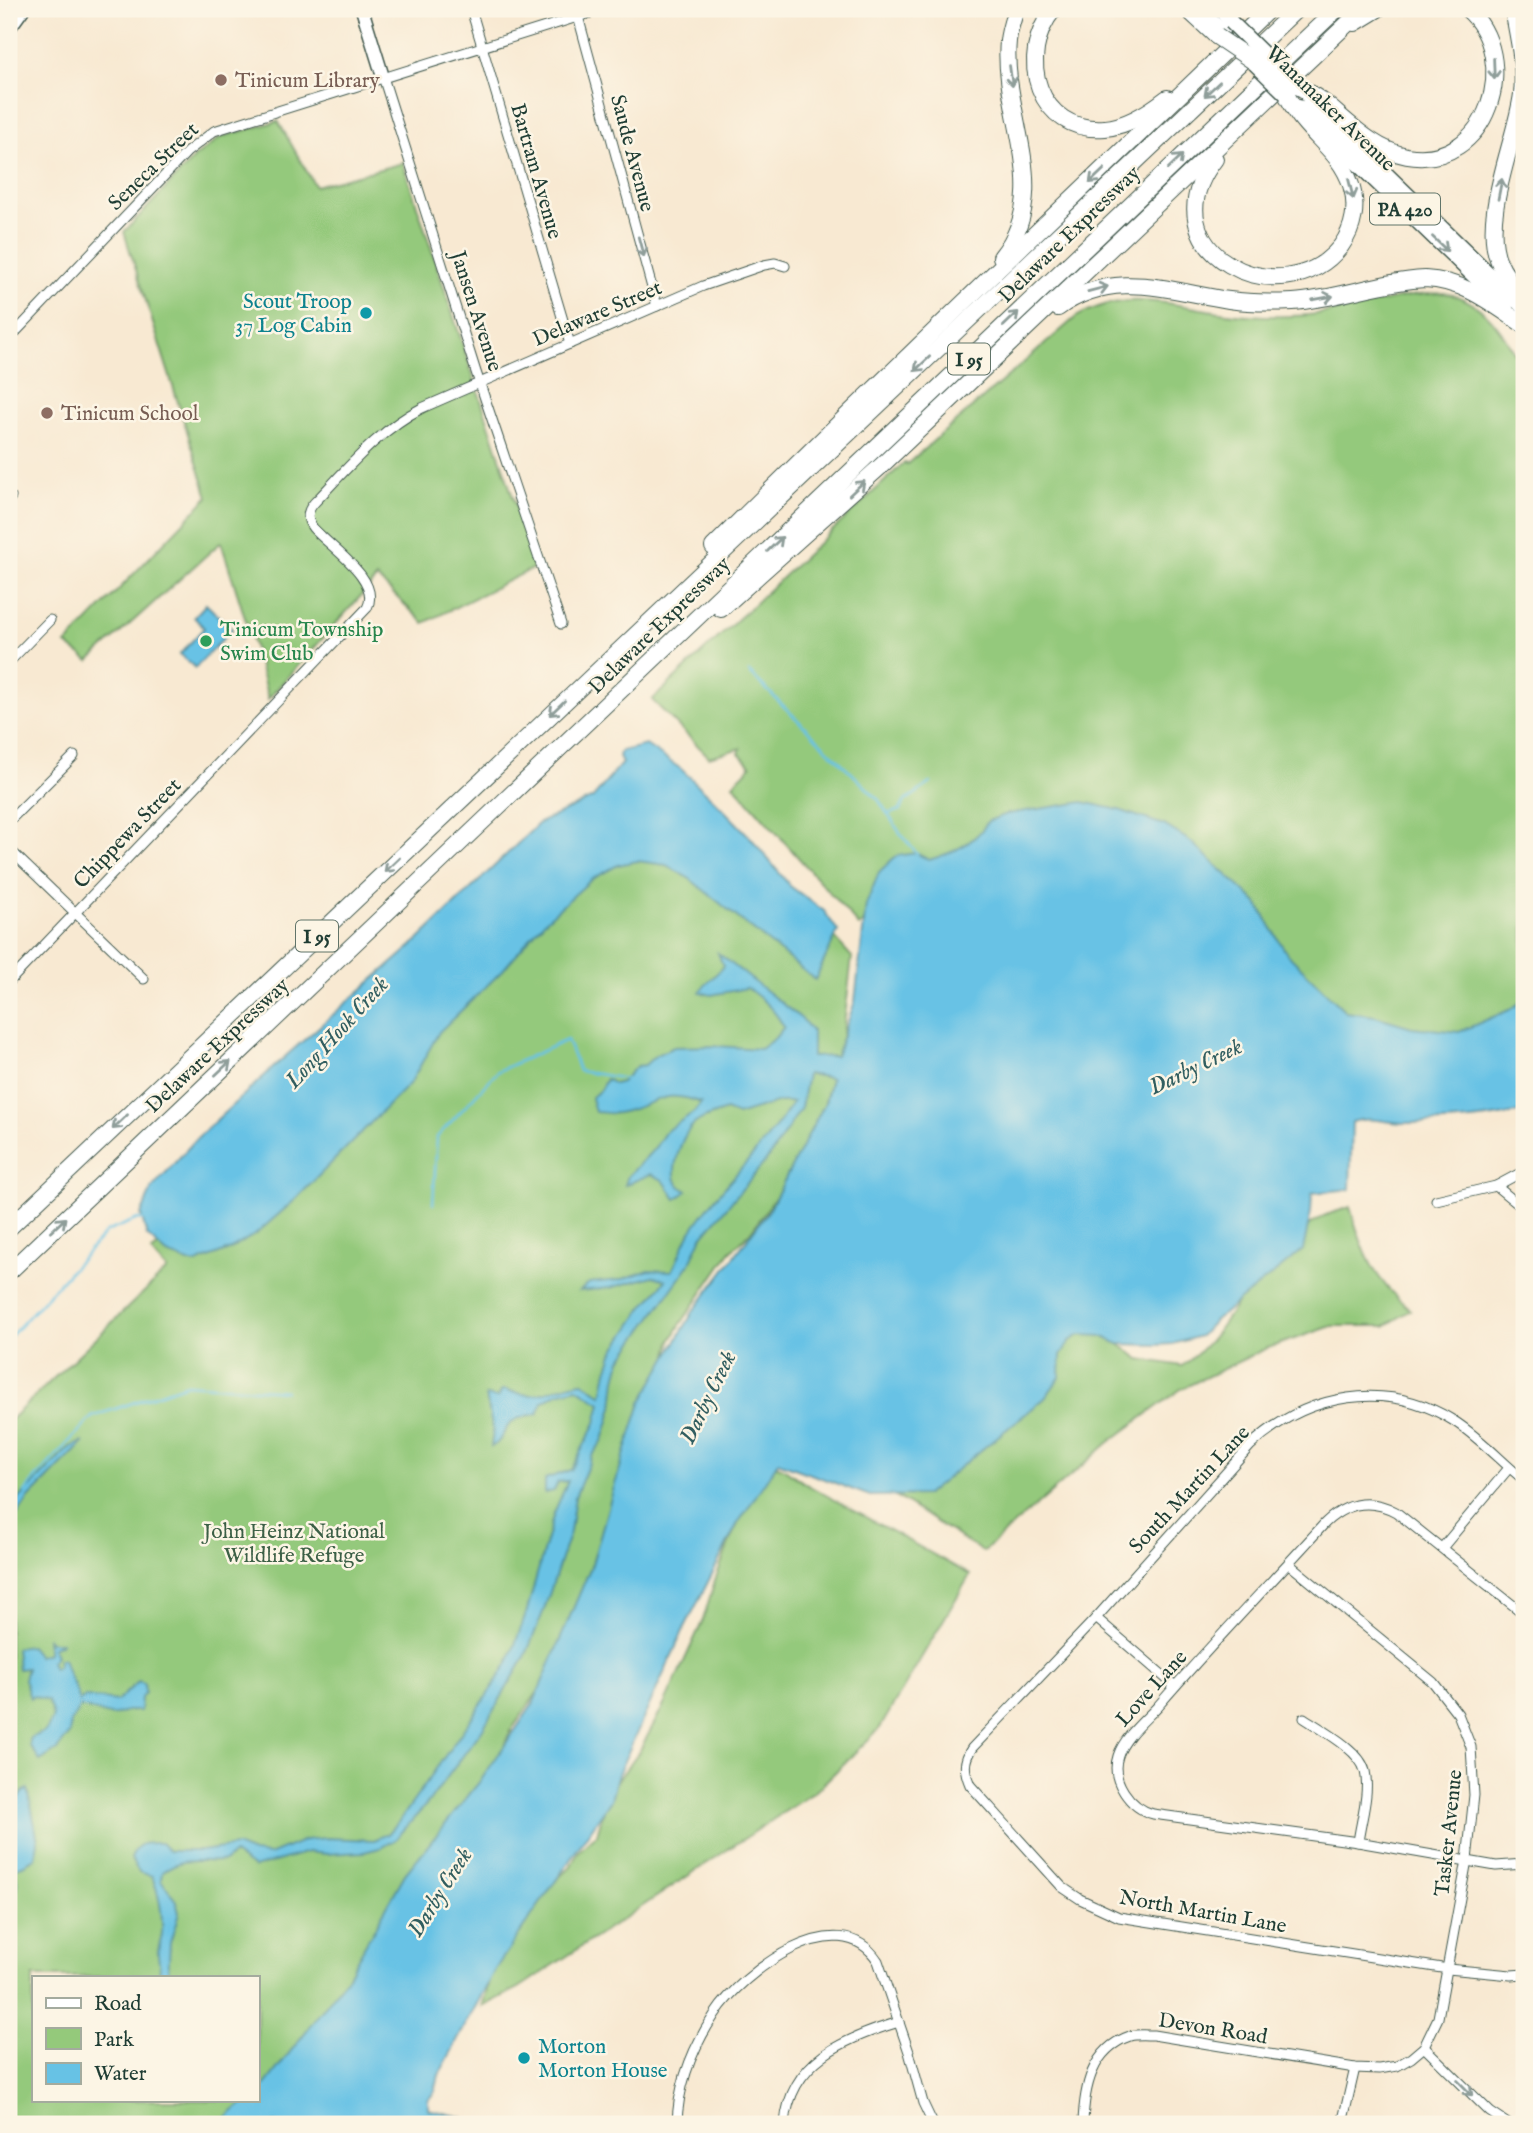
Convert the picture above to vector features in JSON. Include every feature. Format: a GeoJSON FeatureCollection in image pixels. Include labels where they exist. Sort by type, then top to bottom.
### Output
{"type":"FeatureCollection","features":[{"type":"Feature","properties":{"kind":"highway"},"geometry":{"type":"LineString","coordinates":[[966,300],[1008,248],[1017,232],[1024,209],[1025,175],[1008,48],[1016,9]]}},
{"type":"Feature","properties":{"kind":"highway"},"geometry":{"type":"LineString","coordinates":[[1054,9],[1043,25],[1035,45],[1036,78],[1044,96],[1056,111],[1083,126],[1108,128],[1131,121],[1162,102],[1216,60]]}},
{"type":"Feature","properties":{"kind":"highway"},"geometry":{"type":"LineString","coordinates":[[1187,9],[1221,21],[1253,61]]}},
{"type":"Feature","properties":{"kind":"highway"},"geometry":{"type":"LineString","coordinates":[[624,644],[698,562],[851,410],[1269,9]]}},
{"type":"Feature","properties":{"kind":"highway","name":"Delaware Expressway"},"geometry":{"type":"LineString","coordinates":[[9,1228],[1297,9]]}},
{"type":"Feature","properties":{"kind":"highway","name":"Delaware Expressway"},"geometry":{"type":"LineString","coordinates":[[9,1272],[1337,9]]}},
{"type":"Feature","properties":{"kind":"highway"},"geometry":{"type":"LineString","coordinates":[[601,709],[785,554],[1363,9]]}},
{"type":"Feature","properties":{"kind":"highway"},"geometry":{"type":"LineString","coordinates":[[1320,50],[1378,9]]}},
{"type":"Feature","properties":{"kind":"highway"},"geometry":{"type":"LineString","coordinates":[[1290,89],[1324,102],[1384,148],[1409,156],[1443,153],[1475,131],[1489,106],[1494,86],[1493,51],[1480,22],[1467,9]]}},
{"type":"Feature","properties":{"kind":"highway"},"geometry":{"type":"LineString","coordinates":[[1513,9],[1522,58],[1522,91],[1500,192],[1493,239],[1502,270],[1524,296]]}},
{"type":"Feature","properties":{"kind":"highway"},"geometry":{"type":"LineString","coordinates":[[1257,109],[1216,157],[1201,180],[1194,201],[1196,222],[1207,246],[1217,257],[1230,265],[1265,276],[1294,274],[1322,263],[1338,249],[1349,233],[1354,209],[1352,188],[1339,161],[1303,120],[1290,89]]}},
{"type":"Feature","properties":{"kind":"highway"},"geometry":{"type":"LineString","coordinates":[[1001,352],[1069,300],[1087,291],[1114,285],[1144,285],[1245,302],[1279,303],[1323,298],[1411,281],[1436,280],[1472,290],[1524,325]]}},
{"type":"Feature","properties":{"kind":"main road"},"geometry":{"type":"LineString","coordinates":[[9,27],[22,9]]}},
{"type":"Feature","properties":{"kind":"main road","name":"Wanamaker Avenue"},"geometry":{"type":"LineString","coordinates":[[1199,9],[1221,21],[1524,325]]}},
{"type":"Feature","properties":{"kind":"main road","name":"Wanamaker Avenue"},"geometry":{"type":"LineString","coordinates":[[1253,61],[1290,89],[1524,308]]}},
{"type":"Feature","properties":{"kind":"street","name":"Jansen Avenue"},"geometry":{"type":"LineString","coordinates":[[362,9],[480,383],[561,624]]}},
{"type":"Feature","properties":{"kind":"street","name":"Bartram Avenue"},"geometry":{"type":"LineString","coordinates":[[471,9],[570,344]]}},
{"type":"Feature","properties":{"kind":"street","name":"Seneca Street"},"geometry":{"type":"LineString","coordinates":[[9,339],[203,139],[234,124],[482,46],[577,13],[603,9]]}},
{"type":"Feature","properties":{"kind":"street","name":"Saude Avenue"},"geometry":{"type":"LineString","coordinates":[[577,13],[657,306]]}},
{"type":"Feature","properties":{"kind":"street","name":"Delaware Street"},"geometry":{"type":"LineString","coordinates":[[271,708],[363,612],[371,600],[366,580],[310,525],[308,513],[311,506],[388,429],[422,408],[708,284],[764,265],[785,266]]}},
{"type":"Feature","properties":{"kind":"street"},"geometry":{"type":"LineString","coordinates":[[9,662],[50,620]]}},
{"type":"Feature","properties":{"kind":"street","name":"Chippewa Street"},"geometry":{"type":"LineString","coordinates":[[9,982],[271,708]]}},
{"type":"Feature","properties":{"kind":"street"},"geometry":{"type":"LineString","coordinates":[[9,821],[74,756]]}},
{"type":"Feature","properties":{"kind":"street"},"geometry":{"type":"LineString","coordinates":[[9,849],[144,979]]}},
{"type":"Feature","properties":{"kind":"street"},"geometry":{"type":"LineString","coordinates":[[1436,1200],[1496,1186],[1524,1171]]}},
{"type":"Feature","properties":{"kind":"street"},"geometry":{"type":"LineString","coordinates":[[1496,1186],[1524,1209]]}},
{"type":"Feature","properties":{"kind":"street","name":"South Martin Lane"},"geometry":{"type":"LineString","coordinates":[[1096,1618],[1251,1446],[1279,1422],[1313,1405],[1357,1396],[1414,1402],[1456,1422],[1524,1480]]}},
{"type":"Feature","properties":{"kind":"street"},"geometry":{"type":"LineString","coordinates":[[1442,1548],[1509,1468]]}},
{"type":"Feature","properties":{"kind":"street","name":"Love Lane"},"geometry":{"type":"LineString","coordinates":[[1524,1614],[1396,1512],[1382,1505],[1367,1503],[1350,1506],[1334,1514],[1175,1686],[1125,1743],[1116,1764],[1118,1780],[1127,1796],[1138,1808],[1153,1814],[1358,1842],[1496,1866],[1524,1864]]}},
{"type":"Feature","properties":{"kind":"street","name":"Tasker Avenue"},"geometry":{"type":"LineString","coordinates":[[1289,1564],[1433,1682],[1458,1714],[1471,1747],[1474,1795],[1467,1860],[1440,2011],[1424,2047]]}},
{"type":"Feature","properties":{"kind":"street"},"geometry":{"type":"LineString","coordinates":[[1096,1618],[1175,1686]]}},
{"type":"Feature","properties":{"kind":"street","name":"North Martin Lane"},"geometry":{"type":"LineString","coordinates":[[1096,1618],[972,1748],[964,1765],[967,1779],[974,1790],[1062,1887],[1080,1899],[1119,1917],[1448,1969],[1524,1974]]}},
{"type":"Feature","properties":{"kind":"street"},"geometry":{"type":"LineString","coordinates":[[1304,1718],[1349,1749],[1359,1759],[1365,1771],[1358,1842]]}},
{"type":"Feature","properties":{"kind":"street"},"geometry":{"type":"LineString","coordinates":[[677,2124],[685,2075],[698,2043],[716,2011],[746,1979],[783,1954],[801,1944],[833,1937],[856,1941],[873,1953],[881,1968],[923,2103],[933,2124]]}},
{"type":"Feature","properties":{"kind":"street"},"geometry":{"type":"LineString","coordinates":[[785,2124],[790,2101],[798,2084],[816,2061],[831,2048],[852,2038],[899,2022]]}},
{"type":"Feature","properties":{"kind":"street","name":"Devon Road"},"geometry":{"type":"LineString","coordinates":[[1083,2124],[1086,2087],[1091,2071],[1114,2045],[1131,2035],[1153,2035],[1355,2068]]}},
{"type":"Feature","properties":{"kind":"street"},"geometry":{"type":"LineString","coordinates":[[1342,2124],[1355,2068],[1379,2069],[1396,2066],[1424,2047],[1490,2112],[1508,2124]]}},
{"type":"Feature","properties":{"kind":"green space"},"geometry":{"type":"Polygon","coordinates":[[[278,121],[315,186],[403,163],[536,567],[424,623],[377,578],[268,699],[221,542],[89,661],[66,644],[208,497],[124,232],[196,156],[221,137],[278,121]]]}},
{"type":"Feature","properties":{"kind":"green space"},"geometry":{"type":"Polygon","coordinates":[[[1444,293],[1459,297],[1482,311],[1501,332],[1524,368],[1524,1008],[1445,1043],[866,921],[859,926],[733,784],[751,766],[739,753],[741,748],[709,757],[652,700],[904,463],[907,464],[1076,317],[1098,307],[1140,301],[1225,313],[1295,316],[1444,293]]]}},
{"type":"Feature","properties":{"kind":"green space","name":"John Heinz National Wildlife Refuge"},"geometry":{"type":"Polygon","coordinates":[[[734,826],[852,957],[843,1034],[823,1109],[797,1167],[750,1233],[730,1252],[671,1341],[666,1364],[669,1391],[542,1686],[512,1729],[499,1759],[443,1856],[259,2098],[259,1976],[32,1976],[32,2102],[256,2102],[239,2124],[9,2124],[9,1421],[167,1270],[151,1252],[207,1211],[594,866],[734,826]]]}},
{"type":"Feature","properties":{"kind":"green space"},"geometry":{"type":"Polygon","coordinates":[[[1350,1207],[1365,1251],[1378,1276],[1411,1310],[1385,1326],[1332,1326],[1265,1349],[1181,1389],[1108,1443],[983,1552],[782,1423],[1082,1317],[1140,1359],[1182,1366],[1212,1339],[1253,1281],[1284,1246],[1320,1218],[1350,1207]]]}},
{"type":"Feature","properties":{"kind":"green space"},"geometry":{"type":"Polygon","coordinates":[[[767,1462],[783,1468],[806,1484],[970,1575],[880,1728],[816,1791],[519,1988],[482,2007],[492,1970],[548,1888],[570,1867],[579,1851],[597,1834],[609,1792],[640,1750],[703,1620],[732,1536],[767,1462]]]}},
{"type":"Feature","properties":{"kind":"water","name":"Tinicum Township Swim Club"},"geometry":{"type":"Polygon","coordinates":[[[206,604],[232,629],[195,668],[180,654],[204,628],[194,617],[206,604]]]}},
{"type":"Feature","properties":{"kind":"water"},"geometry":{"type":"Polygon","coordinates":[[[646,745],[681,769],[751,838],[790,886],[824,911],[838,931],[815,980],[690,879],[666,865],[637,861],[618,865],[592,879],[543,923],[503,970],[439,1032],[411,1082],[295,1200],[256,1234],[229,1250],[194,1264],[167,1254],[147,1236],[141,1215],[152,1188],[198,1137],[413,945],[539,823],[593,798],[622,763],[619,756],[621,751],[646,745]]]}},
{"type":"Feature","properties":{"kind":"water","name":"Darby Creek"},"geometry":{"type":"Polygon","coordinates":[[[1083,802],[1119,810],[1164,825],[1190,841],[1257,903],[1287,954],[1346,1012],[1375,1016],[1412,1027],[1459,1032],[1509,1010],[1524,1000],[1524,1111],[1451,1122],[1352,1122],[1350,1189],[1312,1193],[1303,1250],[1214,1321],[1200,1336],[1173,1344],[1156,1345],[1119,1344],[1101,1336],[1080,1335],[1070,1341],[1061,1355],[1060,1377],[1045,1398],[926,1495],[870,1496],[778,1462],[737,1525],[683,1631],[618,1774],[611,1800],[496,1968],[439,2075],[435,2091],[428,2100],[428,2109],[461,2117],[474,2124],[219,2124],[245,2102],[259,2102],[259,2090],[346,1979],[405,1874],[481,1780],[533,1704],[592,1564],[641,1403],[693,1312],[769,1210],[825,1103],[831,1078],[807,1074],[801,1108],[770,1156],[701,1238],[689,1265],[621,1360],[613,1407],[603,1440],[592,1456],[575,1497],[570,1532],[525,1657],[482,1730],[431,1799],[396,1839],[380,1848],[364,1852],[308,1852],[254,1868],[234,1854],[225,1861],[192,1861],[170,1867],[162,1872],[161,1880],[176,1901],[179,1913],[170,1943],[168,1976],[159,1976],[158,1952],[162,1926],[157,1890],[152,1876],[139,1872],[131,1859],[133,1853],[146,1843],[161,1843],[169,1851],[201,1851],[236,1846],[253,1853],[269,1855],[305,1840],[374,1840],[388,1834],[401,1819],[508,1663],[526,1614],[554,1513],[568,1481],[558,1482],[554,1491],[545,1493],[545,1479],[571,1470],[596,1423],[601,1403],[577,1388],[558,1393],[543,1401],[538,1414],[513,1422],[491,1447],[493,1431],[486,1396],[498,1398],[502,1390],[537,1394],[583,1382],[602,1395],[614,1351],[642,1309],[666,1280],[653,1276],[610,1288],[580,1291],[589,1283],[620,1280],[649,1270],[672,1271],[688,1236],[700,1219],[768,1137],[793,1102],[779,1102],[737,1115],[726,1110],[694,1124],[684,1138],[675,1171],[679,1185],[687,1191],[676,1199],[663,1180],[651,1174],[625,1185],[628,1176],[654,1149],[666,1131],[694,1112],[701,1103],[688,1098],[667,1097],[612,1113],[595,1112],[591,1098],[600,1090],[606,1079],[614,1084],[621,1082],[637,1066],[645,1065],[656,1055],[674,1047],[760,1049],[775,1038],[784,1027],[768,1005],[747,988],[711,995],[700,992],[723,966],[718,953],[803,1020],[812,1031],[812,1057],[836,1056],[855,1001],[866,905],[879,872],[896,856],[916,853],[929,860],[955,850],[977,835],[988,821],[1007,814],[1083,802]]]}},
{"type":"Feature","properties":{"kind":"water"},"geometry":{"type":"Polygon","coordinates":[[[84,1442],[29,1498],[9,1527],[9,1514],[19,1499],[70,1447],[84,1442]]]}},
{"type":"Feature","properties":{"kind":"water"},"geometry":{"type":"Polygon","coordinates":[[[47,1637],[49,1642],[61,1642],[60,1645],[52,1647],[56,1656],[51,1662],[54,1669],[58,1666],[59,1659],[64,1659],[79,1702],[85,1697],[117,1701],[139,1681],[144,1683],[145,1693],[141,1698],[140,1711],[126,1711],[113,1716],[80,1707],[64,1741],[57,1750],[40,1761],[30,1746],[30,1738],[45,1731],[53,1716],[48,1701],[34,1696],[30,1698],[24,1679],[27,1668],[18,1669],[16,1648],[30,1646],[38,1656],[48,1653],[47,1637]]]}},
{"type":"Feature","properties":{"kind":"water"},"geometry":{"type":"Polygon","coordinates":[[[28,1789],[38,1842],[35,1858],[15,1869],[17,1883],[9,1923],[9,1812],[28,1789]]]}},
{"type":"Feature","properties":{"kind":"waterway"},"geometry":{"type":"LineString","coordinates":[[749,672],[878,799],[917,854]]}},
{"type":"Feature","properties":{"kind":"waterway"},"geometry":{"type":"LineString","coordinates":[[888,814],[900,810],[905,801],[931,783]]}},
{"type":"Feature","properties":{"kind":"waterway"},"geometry":{"type":"LineString","coordinates":[[433,1204],[437,1137],[498,1071],[567,1040],[579,1071],[627,1079]]}},
{"type":"Feature","properties":{"kind":"waterway","name":"Long Hook Creek"},"geometry":{"type":"LineString","coordinates":[[9,1338],[106,1232],[138,1219],[144,1220]]}},
{"type":"Feature","properties":{"kind":"waterway"},"geometry":{"type":"LineString","coordinates":[[25,1493],[92,1417],[187,1384],[286,1391]]}},
{"type":"Feature","properties":{"kind":"place","name":"Tinicum Library"},"geometry":{"type":"Point","coordinates":[221,80]}},
{"type":"Feature","properties":{"kind":"place","name":"Scout Troop 37 Log Cabin"},"geometry":{"type":"Point","coordinates":[366,313]}},
{"type":"Feature","properties":{"kind":"place","name":"Tinicum School"},"geometry":{"type":"Point","coordinates":[47,413]}},
{"type":"Feature","properties":{"kind":"place","name":"Tinicum Township Swim Club"},"geometry":{"type":"Point","coordinates":[206,641]}},
{"type":"Feature","properties":{"kind":"place","name":"Morton Morton House"},"geometry":{"type":"Point","coordinates":[524,2058]}}]}
